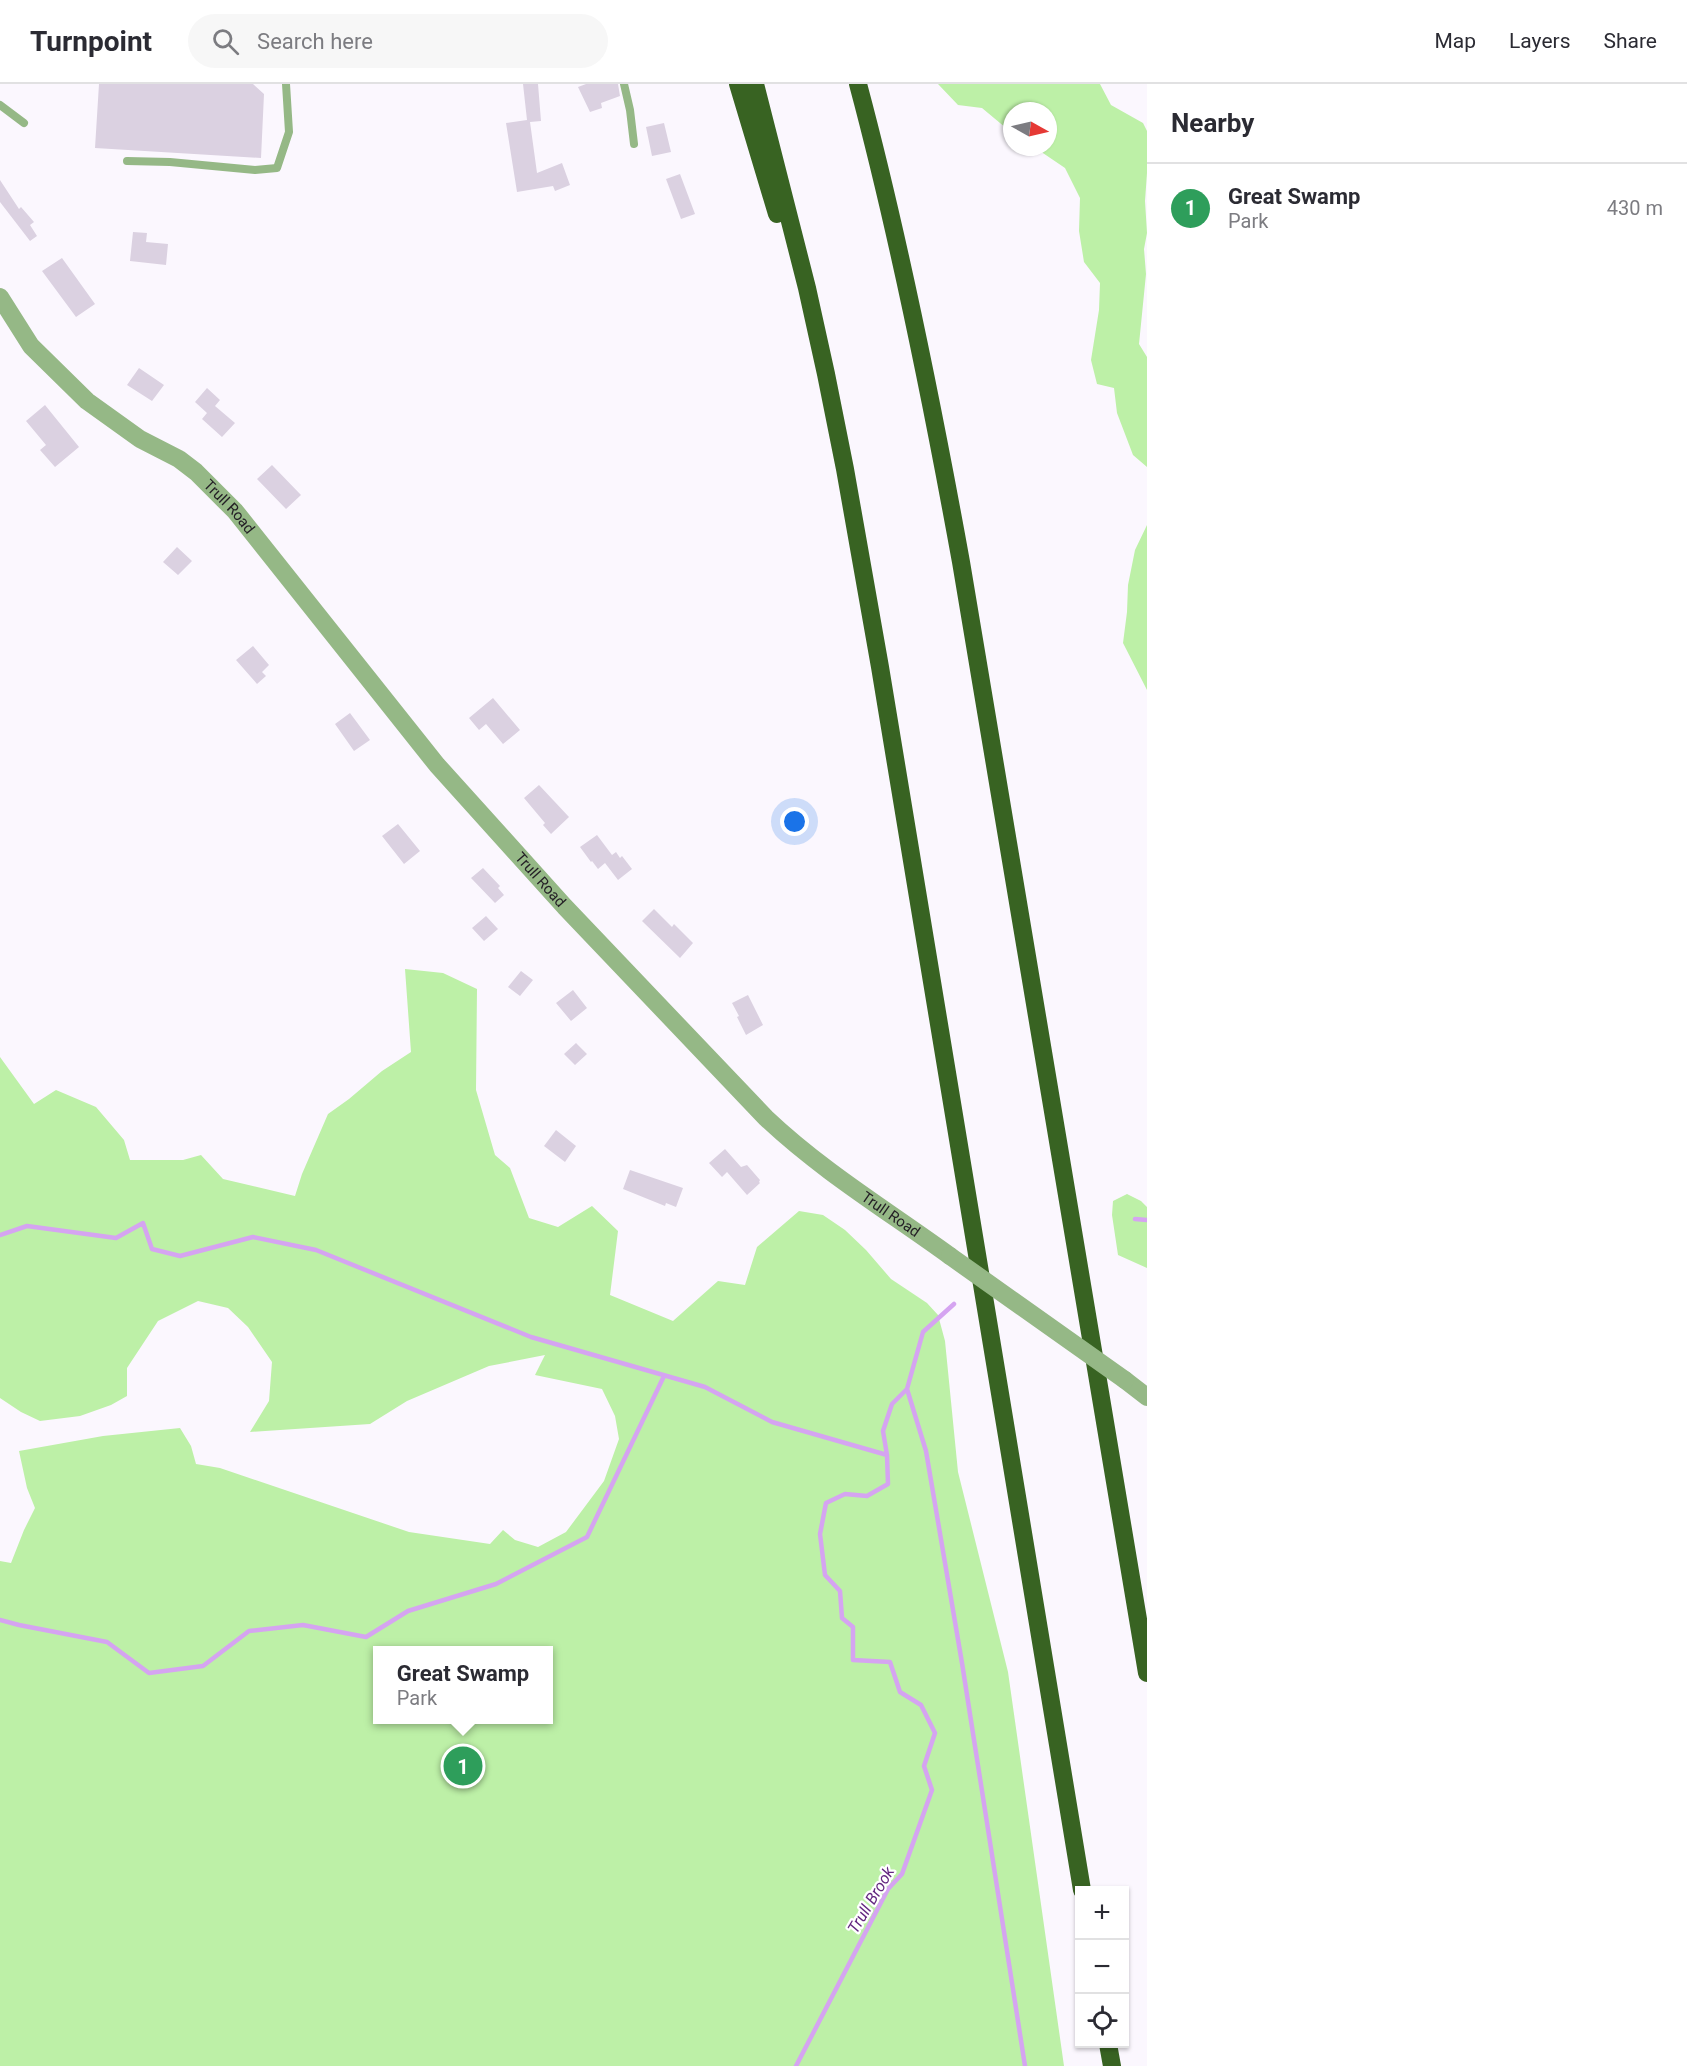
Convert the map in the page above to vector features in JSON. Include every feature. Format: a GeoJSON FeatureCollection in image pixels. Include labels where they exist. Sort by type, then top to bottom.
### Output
{"type":"FeatureCollection","features":[{"type":"Feature","properties":{"kind":"highway"},"geometry":{"type":"LineString","coordinates":[[738,84],[826,374]]}},
{"type":"Feature","properties":{"kind":"highway"},"geometry":{"type":"LineString","coordinates":[[756,84],[807,288],[845,469],[880,667],[1081,1886]]}},
{"type":"Feature","properties":{"kind":"highway"},"geometry":{"type":"LineString","coordinates":[[858,84],[898,246],[938,434],[955,527],[1147,1673]]}},
{"type":"Feature","properties":{"kind":"highway"},"geometry":{"type":"LineString","coordinates":[[1109,2048],[1112,2066]]}},
{"type":"Feature","properties":{"kind":"street","name":"Trull Road"},"geometry":{"type":"LineString","coordinates":[[0,297],[31,346],[87,401],[140,439],[179,459],[196,472],[234,511],[437,765],[565,907],[766,1118],[819,1164],[1147,1397]]}},
{"type":"Feature","properties":{"kind":"lane"},"geometry":{"type":"LineString","coordinates":[[127,161],[170,162],[255,170],[277,168],[289,132],[286,84]]}},
{"type":"Feature","properties":{"kind":"lane"},"geometry":{"type":"LineString","coordinates":[[624,84],[634,144]]}},
{"type":"Feature","properties":{"kind":"lane"},"geometry":{"type":"LineString","coordinates":[[0,105],[24,123]]}},
{"type":"Feature","properties":{"kind":"green space"},"geometry":{"type":"Polygon","coordinates":[[[938,84],[1100,84],[1111,105],[1143,123],[1147,131],[1145,201],[1147,233],[1144,249],[1146,274],[1139,344],[1147,357],[1147,467],[1133,455],[1117,413],[1114,388],[1097,384],[1091,360],[1099,310],[1100,283],[1084,262],[1079,231],[1080,198],[1065,168],[1047,156],[1057,156],[1057,102],[1003,102],[1003,126],[982,108],[958,105],[938,84]]]}},
{"type":"Feature","properties":{"kind":"green space"},"geometry":{"type":"Polygon","coordinates":[[[1147,525],[1147,690],[1123,643],[1128,585],[1135,550],[1147,525]]]}},
{"type":"Feature","properties":{"kind":"green space"},"geometry":{"type":"Polygon","coordinates":[[[405,969],[443,973],[477,989],[476,1090],[495,1155],[510,1168],[529,1218],[558,1227],[592,1206],[618,1231],[610,1295],[673,1321],[718,1281],[745,1285],[757,1247],[799,1211],[823,1215],[845,1230],[891,1279],[927,1303],[938,1315],[945,1341],[958,1472],[1008,1672],[1064,2066],[0,2066],[0,1561],[11,1563],[35,1508],[27,1488],[19,1451],[103,1436],[180,1428],[191,1446],[196,1464],[220,1468],[409,1532],[490,1544],[503,1530],[515,1540],[538,1547],[566,1532],[604,1481],[619,1439],[615,1416],[602,1389],[535,1375],[545,1355],[489,1366],[407,1401],[370,1424],[250,1432],[269,1401],[272,1362],[248,1327],[228,1308],[198,1301],[158,1321],[127,1368],[127,1396],[111,1405],[80,1416],[40,1421],[21,1412],[0,1398],[0,1057],[34,1104],[56,1090],[96,1107],[124,1140],[130,1160],[183,1160],[201,1155],[223,1179],[295,1196],[328,1114],[382,1071],[411,1052],[405,969]]]}},
{"type":"Feature","properties":{"kind":"green space"},"geometry":{"type":"Polygon","coordinates":[[[1127,1194],[1147,1207],[1147,1268],[1118,1255],[1112,1215],[1113,1201],[1127,1194]]]}},
{"type":"Feature","properties":{"kind":"building"},"geometry":{"type":"Polygon","coordinates":[[[99,84],[253,84],[264,94],[261,158],[95,148],[99,84]]]}},
{"type":"Feature","properties":{"kind":"building"},"geometry":{"type":"Polygon","coordinates":[[[523,84],[538,84],[541,121],[530,122],[537,173],[562,163],[570,185],[555,191],[553,186],[517,192],[506,123],[527,120],[523,84]]]}},
{"type":"Feature","properties":{"kind":"building"},"geometry":{"type":"Polygon","coordinates":[[[586,84],[618,84],[620,96],[601,103],[602,108],[590,112],[578,87],[586,84]]]}},
{"type":"Feature","properties":{"kind":"building"},"geometry":{"type":"Polygon","coordinates":[[[664,123],[671,152],[652,156],[646,127],[664,123]]]}},
{"type":"Feature","properties":{"kind":"building"},"geometry":{"type":"Polygon","coordinates":[[[680,174],[695,214],[681,219],[666,179],[680,174]]]}},
{"type":"Feature","properties":{"kind":"building"},"geometry":{"type":"Polygon","coordinates":[[[0,180],[19,209],[21,207],[34,222],[30,225],[37,236],[30,241],[0,202],[0,180]]]}},
{"type":"Feature","properties":{"kind":"building"},"geometry":{"type":"Polygon","coordinates":[[[133,232],[147,233],[146,242],[168,244],[166,265],[130,261],[133,232]]]}},
{"type":"Feature","properties":{"kind":"building"},"geometry":{"type":"Polygon","coordinates":[[[62,258],[95,304],[76,317],[42,271],[62,258]]]}},
{"type":"Feature","properties":{"kind":"building"},"geometry":{"type":"Polygon","coordinates":[[[139,368],[164,385],[152,401],[127,385],[139,368]]]}},
{"type":"Feature","properties":{"kind":"building"},"geometry":{"type":"Polygon","coordinates":[[[207,388],[220,400],[215,406],[235,423],[222,437],[202,419],[207,413],[195,402],[207,388]]]}},
{"type":"Feature","properties":{"kind":"building"},"geometry":{"type":"Polygon","coordinates":[[[45,405],[79,447],[55,467],[40,450],[46,445],[26,421],[45,405]]]}},
{"type":"Feature","properties":{"kind":"building"},"geometry":{"type":"Polygon","coordinates":[[[272,465],[301,495],[286,509],[257,479],[272,465]]]}},
{"type":"Feature","properties":{"kind":"building"},"geometry":{"type":"Polygon","coordinates":[[[177,547],[192,561],[178,575],[163,562],[177,547]]]}},
{"type":"Feature","properties":{"kind":"building"},"geometry":{"type":"Polygon","coordinates":[[[253,646],[269,665],[262,672],[266,676],[257,684],[236,660],[253,646]]]}},
{"type":"Feature","properties":{"kind":"building"},"geometry":{"type":"Polygon","coordinates":[[[493,698],[520,730],[503,744],[486,724],[479,730],[469,718],[493,698]]]}},
{"type":"Feature","properties":{"kind":"building"},"geometry":{"type":"Polygon","coordinates":[[[350,713],[370,740],[354,751],[335,724],[350,713]]]}},
{"type":"Feature","properties":{"kind":"building"},"geometry":{"type":"Polygon","coordinates":[[[539,785],[569,817],[551,834],[543,825],[545,823],[524,798],[539,785]]]}},
{"type":"Feature","properties":{"kind":"building"},"geometry":{"type":"Polygon","coordinates":[[[398,824],[420,851],[404,864],[382,836],[398,824]]]}},
{"type":"Feature","properties":{"kind":"building"},"geometry":{"type":"Polygon","coordinates":[[[597,835],[612,855],[616,852],[620,858],[622,856],[632,869],[618,880],[605,863],[598,869],[580,847],[597,835]]]}},
{"type":"Feature","properties":{"kind":"building"},"geometry":{"type":"Polygon","coordinates":[[[483,868],[500,886],[498,888],[504,895],[495,903],[471,878],[483,868]]]}},
{"type":"Feature","properties":{"kind":"building"},"geometry":{"type":"Polygon","coordinates":[[[654,909],[672,927],[674,924],[693,943],[680,958],[642,921],[654,909]]]}},
{"type":"Feature","properties":{"kind":"building"},"geometry":{"type":"Polygon","coordinates":[[[486,916],[498,929],[484,941],[472,928],[486,916]]]}},
{"type":"Feature","properties":{"kind":"building"},"geometry":{"type":"Polygon","coordinates":[[[521,971],[533,980],[520,996],[508,987],[521,971]]]}},
{"type":"Feature","properties":{"kind":"building"},"geometry":{"type":"Polygon","coordinates":[[[573,990],[587,1008],[571,1021],[556,1003],[573,990]]]}},
{"type":"Feature","properties":{"kind":"building"},"geometry":{"type":"Polygon","coordinates":[[[748,995],[763,1025],[746,1035],[732,1003],[748,995]]]}},
{"type":"Feature","properties":{"kind":"building"},"geometry":{"type":"Polygon","coordinates":[[[576,1043],[587,1054],[575,1065],[564,1054],[576,1043]]]}},
{"type":"Feature","properties":{"kind":"building"},"geometry":{"type":"Polygon","coordinates":[[[556,1130],[576,1146],[565,1162],[544,1146],[556,1130]]]}},
{"type":"Feature","properties":{"kind":"building"},"geometry":{"type":"Polygon","coordinates":[[[725,1149],[741,1167],[747,1165],[760,1180],[760,1183],[747,1195],[727,1172],[722,1177],[709,1163],[725,1149]]]}},
{"type":"Feature","properties":{"kind":"building"},"geometry":{"type":"Polygon","coordinates":[[[630,1170],[683,1188],[676,1207],[666,1203],[665,1206],[623,1189],[630,1170]]]}},
{"type":"Feature","properties":{"kind":"waterway"},"geometry":{"type":"LineString","coordinates":[[1135,1219],[1147,1220]]}},
{"type":"Feature","properties":{"kind":"waterway"},"geometry":{"type":"LineString","coordinates":[[0,1235],[27,1226],[116,1238],[143,1223],[152,1249],[180,1256],[253,1237],[316,1250],[531,1337],[705,1387],[772,1422],[887,1455]]}},
{"type":"Feature","properties":{"kind":"waterway","name":"Trull Brook"},"geometry":{"type":"LineString","coordinates":[[796,2066],[888,1889],[902,1874],[932,1790],[924,1766],[935,1733],[921,1705],[900,1692],[890,1662],[853,1660],[853,1627],[842,1618],[840,1591],[825,1575],[820,1534],[826,1503],[845,1494],[867,1496],[888,1484],[883,1431],[892,1404],[907,1389],[923,1332],[954,1304]]}},
{"type":"Feature","properties":{"kind":"waterway"},"geometry":{"type":"LineString","coordinates":[[0,1620],[107,1642],[149,1673],[203,1666],[249,1631],[303,1625],[366,1637],[408,1611],[496,1584],[587,1537],[664,1376]]}},
{"type":"Feature","properties":{"kind":"waterway"},"geometry":{"type":"LineString","coordinates":[[907,1389],[926,1451],[962,1663],[1025,2066]]}},
{"type":"Feature","properties":{"kind":"place","name":"Great Swamp"},"geometry":{"type":"Point","coordinates":[463,1766]}}]}
